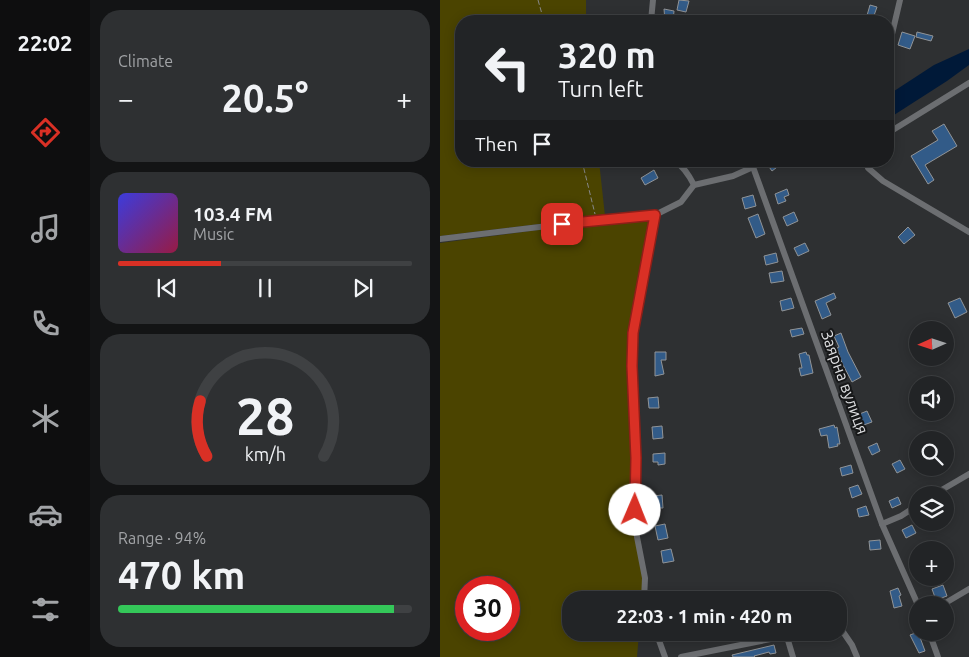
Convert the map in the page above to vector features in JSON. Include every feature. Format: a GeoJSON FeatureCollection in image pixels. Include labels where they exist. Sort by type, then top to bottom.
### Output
{"type":"FeatureCollection","features":[{"type":"Feature","properties":{"kind":"street"},"geometry":{"type":"LineString","coordinates":[[652,0],[652,15]]}},
{"type":"Feature","properties":{"kind":"street"},"geometry":{"type":"LineString","coordinates":[[894,26],[900,0]]}},
{"type":"Feature","properties":{"kind":"street"},"geometry":{"type":"LineString","coordinates":[[894,127],[969,83]]}},
{"type":"Feature","properties":{"kind":"street"},"geometry":{"type":"LineString","coordinates":[[683,167],[690,175],[694,185]]}},
{"type":"Feature","properties":{"kind":"street"},"geometry":{"type":"LineString","coordinates":[[440,239],[596,220],[655,215],[681,202],[694,185],[733,176],[750,167]]}},
{"type":"Feature","properties":{"kind":"street","name":"Заярна вулиця"},"geometry":{"type":"LineString","coordinates":[[756,167],[882,524],[914,596]]}},
{"type":"Feature","properties":{"kind":"street"},"geometry":{"type":"LineString","coordinates":[[868,167],[883,181],[969,232]]}},
{"type":"Feature","properties":{"kind":"street"},"geometry":{"type":"LineString","coordinates":[[644,591],[645,578],[637,537],[635,510],[636,458],[632,366],[633,333],[655,215]]}},
{"type":"Feature","properties":{"kind":"street"},"geometry":{"type":"LineString","coordinates":[[948,486],[969,474]]}},
{"type":"Feature","properties":{"kind":"street"},"geometry":{"type":"LineString","coordinates":[[882,524],[909,510]]}},
{"type":"Feature","properties":{"kind":"street"},"geometry":{"type":"LineString","coordinates":[[954,598],[969,589]]}},
{"type":"Feature","properties":{"kind":"street"},"geometry":{"type":"LineString","coordinates":[[847,638],[857,657]]}},
{"type":"Feature","properties":{"kind":"street"},"geometry":{"type":"LineString","coordinates":[[659,641],[665,657]]}},
{"type":"Feature","properties":{"kind":"street"},"geometry":{"type":"LineString","coordinates":[[682,657],[767,641]]}},
{"type":"Feature","properties":{"kind":"street"},"geometry":{"type":"LineString","coordinates":[[789,641],[793,657]]}},
{"type":"Feature","properties":{"kind":"street"},"geometry":{"type":"LineString","coordinates":[[932,641],[938,657]]}},
{"type":"Feature","properties":{"kind":"path"},"geometry":{"type":"LineString","coordinates":[[538,0],[542,15]]}},
{"type":"Feature","properties":{"kind":"path"},"geometry":{"type":"LineString","coordinates":[[583,167],[596,220]]}},
{"type":"Feature","properties":{"kind":"shaded area"},"geometry":{"type":"Polygon","coordinates":[[[440,0],[586,0],[586,15],[455,15],[455,167],[600,167],[605,216],[440,236],[440,0]]]}},
{"type":"Feature","properties":{"kind":"shaded area"},"geometry":{"type":"Polygon","coordinates":[[[652,218],[632,333],[634,458],[642,591],[562,591],[562,641],[638,641],[637,657],[440,657],[440,243],[607,221],[652,218]]]}},
{"type":"Feature","properties":{"kind":"water"},"geometry":{"type":"Polygon","coordinates":[[[969,49],[969,65],[894,115],[894,91],[934,65],[969,49]]]}},
{"type":"Feature","properties":{"kind":"building"},"geometry":{"type":"Polygon","coordinates":[[[679,0],[689,1],[686,12],[677,10],[679,0]]]}},
{"type":"Feature","properties":{"kind":"building"},"geometry":{"type":"Polygon","coordinates":[[[870,5],[877,7],[874,15],[867,15],[870,5]]]}},
{"type":"Feature","properties":{"kind":"building"},"geometry":{"type":"Polygon","coordinates":[[[664,9],[674,11],[674,15],[664,15],[664,9]]]}},
{"type":"Feature","properties":{"kind":"building"},"geometry":{"type":"Polygon","coordinates":[[[902,32],[915,36],[910,49],[898,45],[902,32]]]}},
{"type":"Feature","properties":{"kind":"building"},"geometry":{"type":"Polygon","coordinates":[[[917,32],[933,36],[931,41],[916,37],[917,32]]]}},
{"type":"Feature","properties":{"kind":"building"},"geometry":{"type":"Polygon","coordinates":[[[944,124],[957,146],[925,165],[934,180],[928,184],[911,156],[938,140],[932,131],[944,124]]]}},
{"type":"Feature","properties":{"kind":"building"},"geometry":{"type":"Polygon","coordinates":[[[769,167],[777,167],[772,171],[769,167]]]}},
{"type":"Feature","properties":{"kind":"building"},"geometry":{"type":"Polygon","coordinates":[[[654,170],[658,178],[645,185],[641,178],[654,170]]]}},
{"type":"Feature","properties":{"kind":"building"},"geometry":{"type":"Polygon","coordinates":[[[787,189],[789,195],[784,197],[786,201],[778,204],[775,194],[787,189]]]}},
{"type":"Feature","properties":{"kind":"building"},"geometry":{"type":"Polygon","coordinates":[[[753,195],[756,206],[745,209],[742,198],[753,195]]]}},
{"type":"Feature","properties":{"kind":"building"},"geometry":{"type":"Polygon","coordinates":[[[794,212],[798,221],[787,226],[783,217],[794,212]]]}},
{"type":"Feature","properties":{"kind":"building"},"geometry":{"type":"Polygon","coordinates":[[[758,214],[765,234],[756,238],[748,218],[758,214]]]}},
{"type":"Feature","properties":{"kind":"building"},"geometry":{"type":"Polygon","coordinates":[[[908,227],[915,235],[904,244],[898,237],[908,227]]]}},
{"type":"Feature","properties":{"kind":"building"},"geometry":{"type":"Polygon","coordinates":[[[805,243],[809,251],[798,256],[794,248],[805,243]]]}},
{"type":"Feature","properties":{"kind":"building"},"geometry":{"type":"Polygon","coordinates":[[[776,253],[778,262],[766,265],[764,256],[776,253]]]}},
{"type":"Feature","properties":{"kind":"building"},"geometry":{"type":"Polygon","coordinates":[[[782,271],[784,281],[771,283],[769,273],[782,271]]]}},
{"type":"Feature","properties":{"kind":"building"},"geometry":{"type":"Polygon","coordinates":[[[834,293],[836,298],[826,303],[831,315],[822,319],[815,301],[834,293]]]}},
{"type":"Feature","properties":{"kind":"building"},"geometry":{"type":"Polygon","coordinates":[[[791,298],[794,308],[782,311],[780,301],[791,298]]]}},
{"type":"Feature","properties":{"kind":"building"},"geometry":{"type":"Polygon","coordinates":[[[960,298],[967,312],[955,318],[948,303],[960,298]]]}},
{"type":"Feature","properties":{"kind":"building"},"geometry":{"type":"Polygon","coordinates":[[[802,328],[804,334],[792,337],[790,330],[802,328]]]}},
{"type":"Feature","properties":{"kind":"building"},"geometry":{"type":"Polygon","coordinates":[[[841,333],[861,377],[852,382],[842,363],[837,348],[839,347],[834,336],[841,333]]]}},
{"type":"Feature","properties":{"kind":"building"},"geometry":{"type":"Polygon","coordinates":[[[655,352],[666,352],[666,360],[661,360],[664,374],[655,376],[655,352]]]}},
{"type":"Feature","properties":{"kind":"building"},"geometry":{"type":"Polygon","coordinates":[[[806,352],[809,355],[813,373],[801,376],[799,368],[802,368],[799,354],[806,352]]]}},
{"type":"Feature","properties":{"kind":"building"},"geometry":{"type":"Polygon","coordinates":[[[658,397],[659,408],[649,408],[648,398],[658,397]]]}},
{"type":"Feature","properties":{"kind":"building"},"geometry":{"type":"Polygon","coordinates":[[[867,411],[872,422],[861,426],[857,415],[867,411]]]}},
{"type":"Feature","properties":{"kind":"building"},"geometry":{"type":"Polygon","coordinates":[[[834,425],[835,428],[837,427],[840,444],[829,448],[827,435],[821,436],[819,429],[834,425]]]}},
{"type":"Feature","properties":{"kind":"building"},"geometry":{"type":"Polygon","coordinates":[[[662,426],[663,438],[653,439],[652,427],[662,426]]]}},
{"type":"Feature","properties":{"kind":"building"},"geometry":{"type":"Polygon","coordinates":[[[877,443],[880,451],[872,455],[868,447],[877,443]]]}},
{"type":"Feature","properties":{"kind":"building"},"geometry":{"type":"Polygon","coordinates":[[[665,453],[665,464],[658,465],[658,462],[653,462],[653,454],[665,453]]]}},
{"type":"Feature","properties":{"kind":"building"},"geometry":{"type":"Polygon","coordinates":[[[900,460],[905,469],[897,473],[892,464],[900,460]]]}},
{"type":"Feature","properties":{"kind":"building"},"geometry":{"type":"Polygon","coordinates":[[[851,465],[853,473],[842,476],[840,468],[851,465]]]}},
{"type":"Feature","properties":{"kind":"building"},"geometry":{"type":"Polygon","coordinates":[[[858,485],[862,494],[852,498],[849,488],[858,485]]]}},
{"type":"Feature","properties":{"kind":"building"},"geometry":{"type":"Polygon","coordinates":[[[662,495],[663,508],[653,508],[653,496],[662,495]]]}},
{"type":"Feature","properties":{"kind":"building"},"geometry":{"type":"Polygon","coordinates":[[[898,497],[901,504],[892,508],[889,501],[898,497]]]}},
{"type":"Feature","properties":{"kind":"building"},"geometry":{"type":"Polygon","coordinates":[[[866,506],[869,515],[859,517],[857,509],[866,506]]]}},
{"type":"Feature","properties":{"kind":"building"},"geometry":{"type":"Polygon","coordinates":[[[665,524],[668,538],[658,540],[655,526],[665,524]]]}},
{"type":"Feature","properties":{"kind":"building"},"geometry":{"type":"Polygon","coordinates":[[[909,526],[909,531],[915,531],[916,533],[906,538],[902,530],[909,526]]]}},
{"type":"Feature","properties":{"kind":"building"},"geometry":{"type":"Polygon","coordinates":[[[880,540],[881,549],[870,550],[869,541],[880,540]]]}},
{"type":"Feature","properties":{"kind":"building"},"geometry":{"type":"Polygon","coordinates":[[[671,549],[674,561],[663,563],[661,551],[671,549]]]}},
{"type":"Feature","properties":{"kind":"building"},"geometry":{"type":"Polygon","coordinates":[[[943,586],[947,596],[935,596],[932,589],[943,586]]]}},
{"type":"Feature","properties":{"kind":"building"},"geometry":{"type":"Polygon","coordinates":[[[898,588],[902,606],[894,608],[890,591],[898,588]]]}},
{"type":"Feature","properties":{"kind":"building"},"geometry":{"type":"Polygon","coordinates":[[[913,641],[921,641],[925,651],[919,653],[913,641]]]}},
{"type":"Feature","properties":{"kind":"building"},"geometry":{"type":"Polygon","coordinates":[[[774,645],[776,653],[770,654],[769,652],[755,657],[733,657],[732,655],[774,645]]]}},
{"type":"Feature","properties":{"kind":"route"},"geometry":{"type":"LineString","coordinates":[[562,224],[655,215],[633,333],[632,366],[636,458],[635,510]]}}]}
